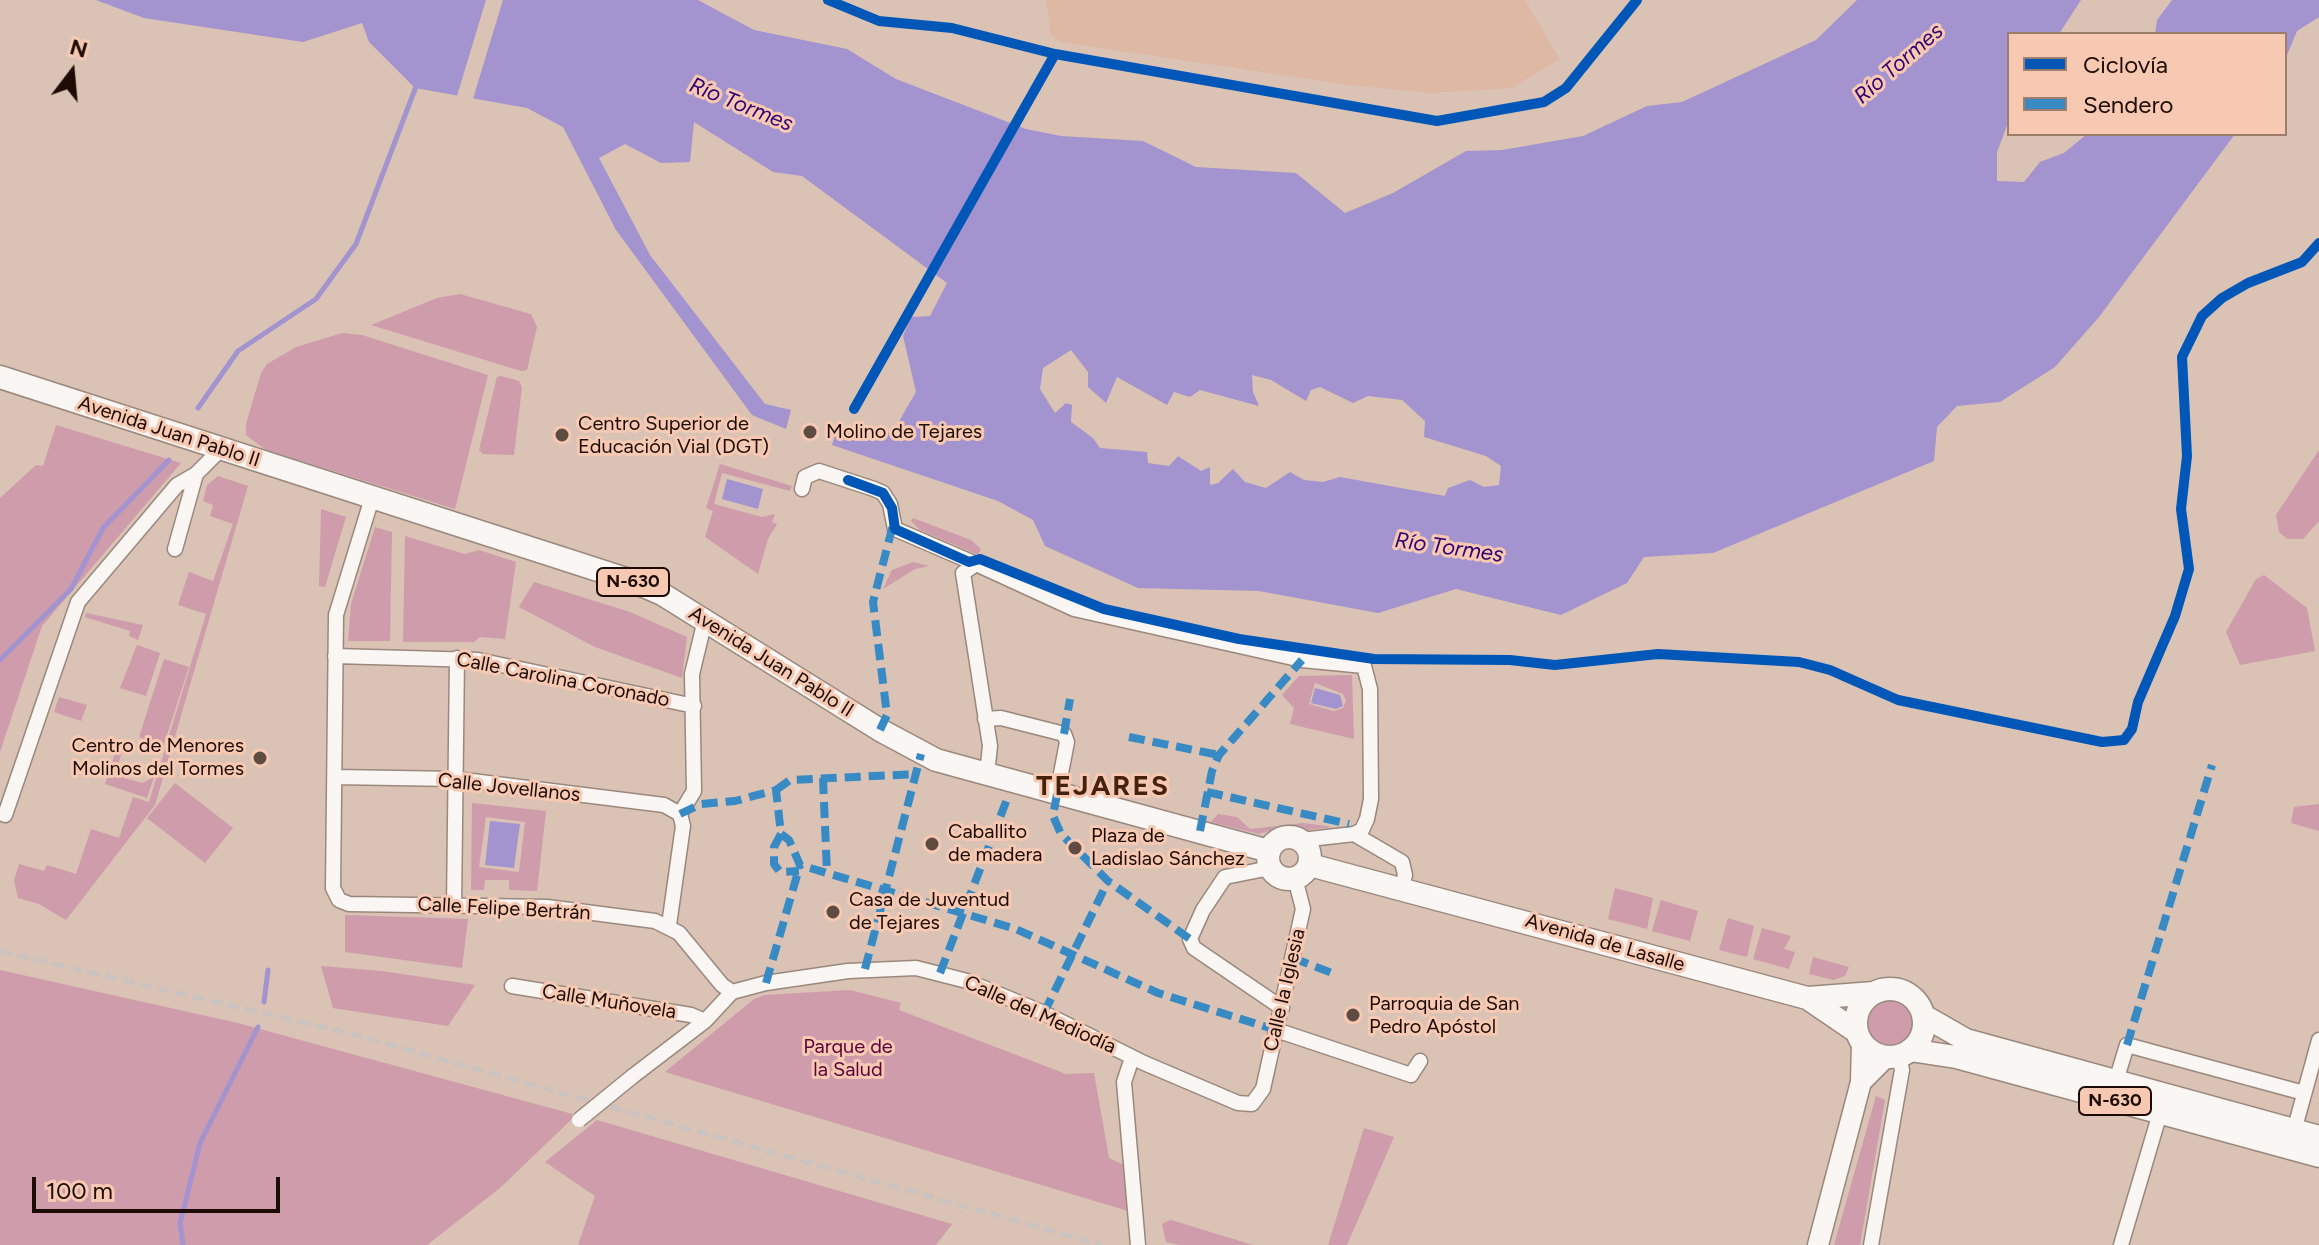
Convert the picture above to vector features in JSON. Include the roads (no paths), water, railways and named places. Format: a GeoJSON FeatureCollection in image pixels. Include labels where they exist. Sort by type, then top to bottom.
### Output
{"type":"FeatureCollection","features":[{"type":"Feature","properties":{"kind":"highway","name":"Avenida Juan Pablo II"},"geometry":{"type":"LineString","coordinates":[[0,377],[632,581],[662,594],[921,754],[1270,860],[1281,877],[1302,871],[1402,888]]}},
{"type":"Feature","properties":{"kind":"highway"},"geometry":{"type":"LineString","coordinates":[[1270,860],[1281,838],[1301,840],[1309,851],[1302,871]]}},
{"type":"Feature","properties":{"kind":"highway","name":"Avenida de Lasalle"},"geometry":{"type":"LineString","coordinates":[[1402,888],[1807,998],[1874,993]]}},
{"type":"Feature","properties":{"kind":"highway","name":"N-630"},"geometry":{"type":"LineString","coordinates":[[1874,993],[1891,989],[1909,994],[1924,1016],[1966,1040],[2319,1137]]}},
{"type":"Feature","properties":{"kind":"highway"},"geometry":{"type":"LineString","coordinates":[[1860,1037],[1857,1014],[1874,993]]}},
{"type":"Feature","properties":{"kind":"highway","name":"Avenida de Lasalle"},"geometry":{"type":"LineString","coordinates":[[1807,998],[1860,1037]]}},
{"type":"Feature","properties":{"kind":"highway"},"geometry":{"type":"LineString","coordinates":[[1898,1054],[1922,1035],[1924,1016]]}},
{"type":"Feature","properties":{"kind":"highway","name":"N-630"},"geometry":{"type":"LineString","coordinates":[[1860,1037],[1869,1049],[1956,1057],[2319,1156]]}},
{"type":"Feature","properties":{"kind":"main road"},"geometry":{"type":"LineString","coordinates":[[1818,1245],[1861,1082],[1860,1037]]}},
{"type":"Feature","properties":{"kind":"main road"},"geometry":{"type":"LineString","coordinates":[[1861,1082],[1898,1054]]}},
{"type":"Feature","properties":{"kind":"street"},"geometry":{"type":"LineString","coordinates":[[5,815],[78,602],[177,485],[196,474],[221,449]]}},
{"type":"Feature","properties":{"kind":"street"},"geometry":{"type":"LineString","coordinates":[[802,489],[805,477],[819,471],[874,489],[883,493],[890,504],[895,529],[971,566],[1074,609],[1288,657],[1364,666],[1370,689],[1371,799],[1362,830],[1354,834],[1301,840]]}},
{"type":"Feature","properties":{"kind":"street"},"geometry":{"type":"LineString","coordinates":[[175,549],[196,474]]}},
{"type":"Feature","properties":{"kind":"street"},"geometry":{"type":"LineString","coordinates":[[335,777],[335,656],[340,596],[372,498]]}},
{"type":"Feature","properties":{"kind":"street"},"geometry":{"type":"LineString","coordinates":[[971,566],[963,573],[990,746],[987,774]]}},
{"type":"Feature","properties":{"kind":"street"},"geometry":{"type":"LineString","coordinates":[[705,620],[692,674],[694,791],[680,814],[683,826],[669,925],[732,992]]}},
{"type":"Feature","properties":{"kind":"street","name":"Calle Carolina Coronado"},"geometry":{"type":"LineString","coordinates":[[335,656],[457,658],[694,706]]}},
{"type":"Feature","properties":{"kind":"street"},"geometry":{"type":"LineString","coordinates":[[454,906],[457,658]]}},
{"type":"Feature","properties":{"kind":"street"},"geometry":{"type":"LineString","coordinates":[[985,719],[1001,718],[1064,734],[1067,742],[1057,794]]}},
{"type":"Feature","properties":{"kind":"street","name":"Calle Jovellanos"},"geometry":{"type":"LineString","coordinates":[[335,777],[456,779],[664,805],[680,814]]}},
{"type":"Feature","properties":{"kind":"street","name":"Calle Felipe Bertrán"},"geometry":{"type":"LineString","coordinates":[[335,777],[333,888],[339,900],[349,904],[547,907],[669,925]]}},
{"type":"Feature","properties":{"kind":"street"},"geometry":{"type":"LineString","coordinates":[[1354,834],[1402,862],[1405,875],[1402,888]]}},
{"type":"Feature","properties":{"kind":"street"},"geometry":{"type":"LineString","coordinates":[[1270,860],[1220,881],[1190,939],[1194,948],[1282,1008]]}},
{"type":"Feature","properties":{"kind":"street","name":"Calle la Iglesia"},"geometry":{"type":"LineString","coordinates":[[1257,1102],[1282,1008],[1303,909],[1302,871]]}},
{"type":"Feature","properties":{"kind":"street","name":"Calle del Mediodía"},"geometry":{"type":"LineString","coordinates":[[732,992],[766,983],[865,969],[916,968],[940,973],[1044,1013],[1132,1058],[1238,1103],[1257,1102]]}},
{"type":"Feature","properties":{"kind":"street","name":"Calle Muñovela"},"geometry":{"type":"LineString","coordinates":[[512,986],[691,1015],[705,1021]]}},
{"type":"Feature","properties":{"kind":"street","name":"Calle Muñovela"},"geometry":{"type":"LineString","coordinates":[[579,1120],[705,1021],[732,992]]}},
{"type":"Feature","properties":{"kind":"street"},"geometry":{"type":"LineString","coordinates":[[1276,1030],[1411,1075],[1420,1061]]}},
{"type":"Feature","properties":{"kind":"street"},"geometry":{"type":"LineString","coordinates":[[2294,1131],[2319,1040]]}},
{"type":"Feature","properties":{"kind":"street"},"geometry":{"type":"LineString","coordinates":[[2116,1081],[2127,1045],[2304,1093]]}},
{"type":"Feature","properties":{"kind":"street"},"geometry":{"type":"LineString","coordinates":[[1871,1245],[1902,1070],[1898,1054]]}},
{"type":"Feature","properties":{"kind":"street"},"geometry":{"type":"LineString","coordinates":[[1132,1058],[1124,1082],[1138,1245]]}},
{"type":"Feature","properties":{"kind":"street"},"geometry":{"type":"LineString","coordinates":[[2121,1245],[2160,1113]]}},
{"type":"Feature","properties":{"kind":"water","name":"Río Tormes"},"geometry":{"type":"Polygon","coordinates":[[[96,0],[698,0],[754,30],[847,49],[896,79],[1026,129],[1061,136],[1143,141],[1196,167],[1296,173],[1345,213],[1393,193],[1466,151],[1502,150],[1583,136],[1647,106],[1682,102],[1816,40],[1857,0],[2081,0],[2060,32],[2007,32],[2007,125],[1997,152],[1997,181],[2024,182],[2040,162],[2064,153],[2085,136],[2234,136],[2099,317],[2055,367],[2000,402],[1957,406],[1937,427],[1934,461],[1713,553],[1644,557],[1627,583],[1561,615],[1456,589],[1378,613],[1259,591],[1138,588],[1045,546],[1033,520],[998,501],[832,445],[837,428],[876,436],[894,430],[916,392],[903,336],[911,317],[930,316],[947,283],[802,176],[773,172],[694,122],[690,162],[661,163],[625,144],[599,158],[650,255],[765,404],[791,410],[786,429],[752,415],[616,230],[563,127],[527,108],[415,88],[369,42],[362,23],[303,42],[144,18],[96,0]],[[1071,350],[1043,368],[1040,389],[1055,413],[1066,403],[1072,405],[1071,422],[1093,438],[1100,448],[1147,452],[1148,463],[1169,466],[1178,456],[1201,471],[1210,467],[1210,485],[1218,483],[1233,469],[1245,482],[1266,488],[1290,472],[1304,480],[1323,482],[1340,477],[1445,496],[1448,488],[1470,480],[1484,487],[1499,485],[1501,466],[1486,456],[1424,437],[1425,421],[1402,400],[1368,396],[1353,403],[1320,387],[1311,390],[1306,401],[1271,380],[1252,375],[1253,392],[1259,406],[1200,390],[1190,397],[1174,392],[1167,405],[1117,377],[1106,403],[1088,387],[1088,372],[1071,350]]]}},
{"type":"Feature","properties":{"kind":"water"},"geometry":{"type":"Polygon","coordinates":[[[2172,0],[2319,0],[2319,17],[2297,31],[2287,55],[2287,32],[2155,32],[2157,20],[2172,0]]]}},
{"type":"Feature","properties":{"kind":"water"},"geometry":{"type":"Polygon","coordinates":[[[727,479],[763,489],[758,509],[722,499],[727,479]]]}},
{"type":"Feature","properties":{"kind":"water"},"geometry":{"type":"Polygon","coordinates":[[[1315,688],[1340,695],[1343,706],[1336,709],[1311,703],[1315,688]]]}},
{"type":"Feature","properties":{"kind":"water"},"geometry":{"type":"Polygon","coordinates":[[[490,821],[520,824],[514,868],[485,865],[490,821]]]}},
{"type":"Feature","properties":{"kind":"waterway"},"geometry":{"type":"LineString","coordinates":[[198,408],[238,351],[316,299],[356,244],[417,84]]}},
{"type":"Feature","properties":{"kind":"waterway"},"geometry":{"type":"LineString","coordinates":[[0,660],[71,589],[103,528],[169,460]]}},
{"type":"Feature","properties":{"kind":"waterway"},"geometry":{"type":"LineString","coordinates":[[264,1002],[268,970]]}},
{"type":"Feature","properties":{"kind":"waterway"},"geometry":{"type":"LineString","coordinates":[[183,1245],[180,1223],[200,1143],[258,1027]]}},
{"type":"Feature","properties":{"kind":"railway"},"geometry":{"type":"LineString","coordinates":[[0,951],[352,1034],[1102,1245]]}},
{"type":"Feature","properties":{"kind":"place","name":"Molino de Tejares"},"geometry":{"type":"Point","coordinates":[810,432]}},
{"type":"Feature","properties":{"kind":"place","name":"Centro Superior de Educación Vial (DGT)"},"geometry":{"type":"Point","coordinates":[562,435]}},
{"type":"Feature","properties":{"kind":"place","name":"Centro de Menores Molinos del Tormes"},"geometry":{"type":"Point","coordinates":[260,758]}},
{"type":"Feature","properties":{"kind":"place","name":"Caballito de madera"},"geometry":{"type":"Point","coordinates":[932,844]}},
{"type":"Feature","properties":{"kind":"place","name":"Plaza de Ladislao Sánchez"},"geometry":{"type":"Point","coordinates":[1075,848]}},
{"type":"Feature","properties":{"kind":"place","name":"Casa de Juventud de Tejares"},"geometry":{"type":"Point","coordinates":[833,912]}},
{"type":"Feature","properties":{"kind":"place","name":"Parroquia de San Pedro Apóstol"},"geometry":{"type":"Point","coordinates":[1353,1015]}},
{"type":"Feature","properties":{"kind":"district","name":"TEJARES"},"geometry":{"type":"Point","coordinates":[1103,787]}},
{"type":"Feature","properties":{"kind":"park label","name":"Parque de la Salud"},"geometry":{"type":"Point","coordinates":[848,1058]}}]}
